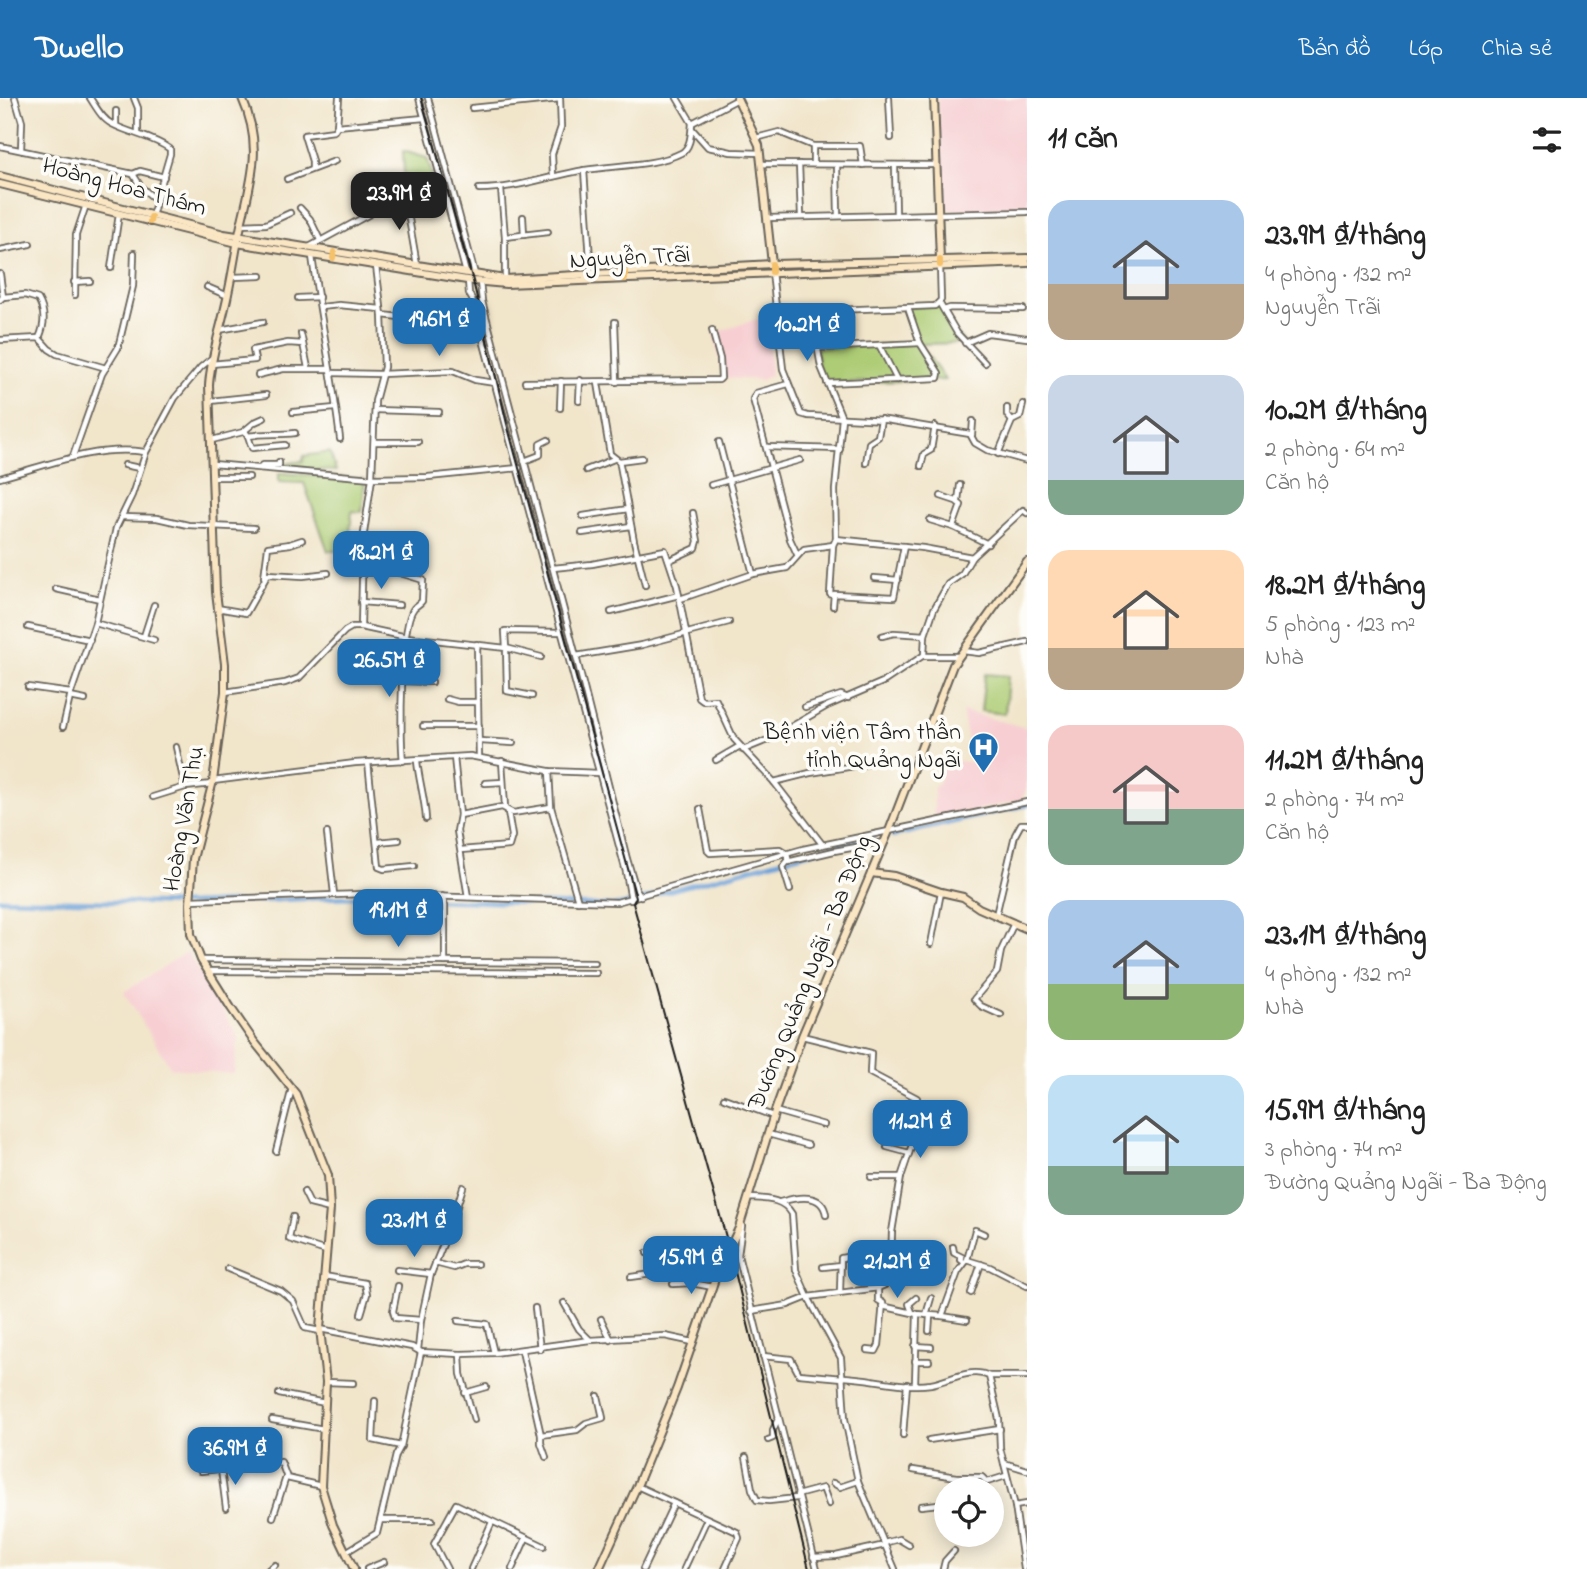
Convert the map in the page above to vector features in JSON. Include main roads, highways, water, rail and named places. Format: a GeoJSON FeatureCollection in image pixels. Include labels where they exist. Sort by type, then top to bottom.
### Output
{"type":"FeatureCollection","features":[{"type":"Feature","properties":{"kind":"main road","name":"Hoàng Văn Thụ"},"geometry":{"type":"LineString","coordinates":[[242,98],[252,124],[253,180],[211,361],[217,608],[225,664],[225,692],[213,782],[193,859],[191,934],[201,960],[253,1040],[292,1088],[328,1175],[330,1209],[320,1330],[326,1382],[321,1486],[333,1525],[354,1569]]}},
{"type":"Feature","properties":{"kind":"main road"},"geometry":{"type":"LineString","coordinates":[[934,98],[940,263]]}},
{"type":"Feature","properties":{"kind":"main road"},"geometry":{"type":"LineString","coordinates":[[737,99],[757,138],[772,268]]}},
{"type":"Feature","properties":{"kind":"main road","name":"Hoàng Hoa Thám"},"geometry":{"type":"LineString","coordinates":[[0,176],[151,219],[238,240]]}},
{"type":"Feature","properties":{"kind":"main road","name":"Hoàng Hoa Thám"},"geometry":{"type":"LineString","coordinates":[[0,184],[119,214],[151,219]]}},
{"type":"Feature","properties":{"kind":"main road","name":"Nguyễn Trãi"},"geometry":{"type":"LineString","coordinates":[[238,240],[312,256],[334,255],[417,265],[480,282],[506,284],[772,268],[1027,260]]}},
{"type":"Feature","properties":{"kind":"main road","name":"Nguyễn Trãi"},"geometry":{"type":"LineString","coordinates":[[238,240],[309,247],[376,265],[467,277],[475,275],[505,279],[625,275]]}},
{"type":"Feature","properties":{"kind":"main road","name":"Đường Quảng Ngãi - Ba Động"},"geometry":{"type":"LineString","coordinates":[[600,1569],[677,1388],[714,1283],[749,1198],[774,1113],[802,1036],[885,842],[960,653],[1027,562]]}},
{"type":"Feature","properties":{"kind":"main road"},"geometry":{"type":"LineString","coordinates":[[872,873],[894,876],[963,897],[979,908],[1027,929]]}},
{"type":"Feature","properties":{"kind":"waterway"},"geometry":{"type":"LineString","coordinates":[[893,836],[1027,805]]}},
{"type":"Feature","properties":{"kind":"waterway"},"geometry":{"type":"LineString","coordinates":[[0,899],[190,904],[348,897],[612,906],[633,903],[664,892],[844,843],[873,839]]}},
{"type":"Feature","properties":{"kind":"railway"},"geometry":{"type":"LineString","coordinates":[[421,98],[473,281],[507,424],[636,898],[633,903],[729,1248],[809,1569]]}},
{"type":"Feature","properties":{"kind":"place","name":"Bệnh viện Tâm thần tỉnh Quảng Ngãi"},"geometry":{"type":"Point","coordinates":[984,774]}}]}
